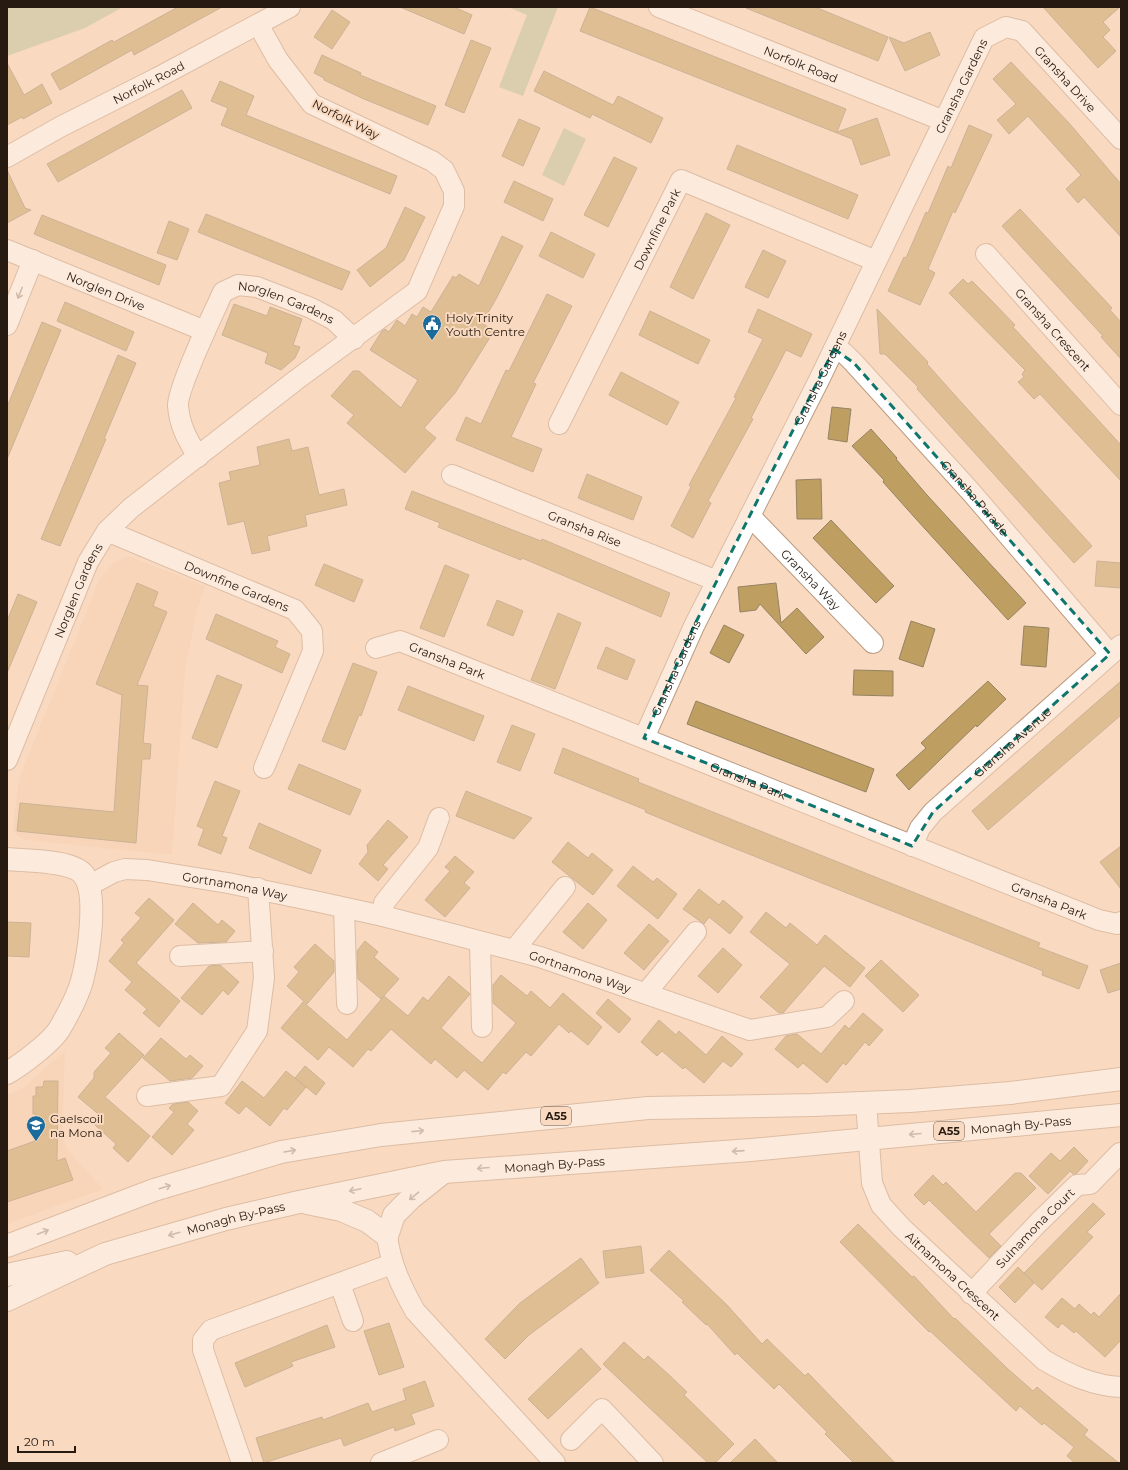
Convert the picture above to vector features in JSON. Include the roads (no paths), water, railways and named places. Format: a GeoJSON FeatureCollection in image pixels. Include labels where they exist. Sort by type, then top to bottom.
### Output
{"type":"FeatureCollection","features":[{"type":"Feature","properties":{"kind":"main road"},"geometry":{"type":"LineString","coordinates":[[7,859],[66,865],[77,869],[83,874],[90,886],[90,934],[82,982],[59,1030],[23,1064],[7,1074]]}},
{"type":"Feature","properties":{"kind":"main road","name":"A55"},"geometry":{"type":"LineString","coordinates":[[7,1246],[154,1190],[281,1152],[381,1135],[648,1108],[866,1102],[1010,1093],[1121,1079]]}},
{"type":"Feature","properties":{"kind":"main road","name":"Monagh By-Pass"},"geometry":{"type":"LineString","coordinates":[[7,1300],[105,1254],[226,1219],[299,1202],[444,1172],[751,1150],[1121,1115]]}},
{"type":"Feature","properties":{"kind":"main road"},"geometry":{"type":"LineString","coordinates":[[299,1202],[341,1210],[367,1221],[387,1236],[394,1215],[411,1198],[444,1172]]}},
{"type":"Feature","properties":{"kind":"main road"},"geometry":{"type":"LineString","coordinates":[[7,1275],[105,1254]]}},
{"type":"Feature","properties":{"kind":"street","name":"Norfolk Road"},"geometry":{"type":"LineString","coordinates":[[7,157],[60,127],[157,78],[290,7]]}},
{"type":"Feature","properties":{"kind":"street","name":"Norfolk Road"},"geometry":{"type":"LineString","coordinates":[[659,7],[944,120]]}},
{"type":"Feature","properties":{"kind":"street","name":"Norfolk Way"},"geometry":{"type":"LineString","coordinates":[[258,24],[278,60],[312,104],[432,161],[444,170]]}},
{"type":"Feature","properties":{"kind":"street","name":"Gransha Gardens"},"geometry":{"type":"LineString","coordinates":[[644,738],[694,626],[834,349],[984,38],[1006,27]]}},
{"type":"Feature","properties":{"kind":"street","name":"Gransha Drive"},"geometry":{"type":"LineString","coordinates":[[1006,27],[1022,31],[1121,139]]}},
{"type":"Feature","properties":{"kind":"street","name":"Norglen Gardens"},"geometry":{"type":"LineString","coordinates":[[9,750],[88,562],[107,531],[131,508],[296,380],[354,339],[417,291],[454,206],[454,191],[444,170]]}},
{"type":"Feature","properties":{"kind":"street","name":"Downfine Park"},"geometry":{"type":"LineString","coordinates":[[559,424],[681,180],[876,261]]}},
{"type":"Feature","properties":{"kind":"street","name":"Norglen Drive"},"geometry":{"type":"LineString","coordinates":[[7,250],[205,331]]}},
{"type":"Feature","properties":{"kind":"street","name":"Gransha Crescent"},"geometry":{"type":"LineString","coordinates":[[986,254],[1121,405]]}},
{"type":"Feature","properties":{"kind":"street"},"geometry":{"type":"LineString","coordinates":[[7,325],[33,260]]}},
{"type":"Feature","properties":{"kind":"street","name":"Norglen Gardens"},"geometry":{"type":"LineString","coordinates":[[198,457],[181,428],[178,404],[205,331],[223,292],[238,285],[257,287],[311,308],[334,320],[354,339]]}},
{"type":"Feature","properties":{"kind":"street","name":"Gransha Parade"},"geometry":{"type":"LineString","coordinates":[[834,349],[844,353],[859,369],[1116,650]]}},
{"type":"Feature","properties":{"kind":"street","name":"Gransha Rise"},"geometry":{"type":"LineString","coordinates":[[452,475],[717,581]]}},
{"type":"Feature","properties":{"kind":"street","name":"Gransha Way"},"geometry":{"type":"LineString","coordinates":[[750,516],[873,643]]}},
{"type":"Feature","properties":{"kind":"street","name":"Downfine Gardens"},"geometry":{"type":"LineString","coordinates":[[107,531],[295,610],[312,631],[313,651],[264,768]]}},
{"type":"Feature","properties":{"kind":"street","name":"Gransha Park"},"geometry":{"type":"LineString","coordinates":[[376,648],[400,641],[1099,920],[1116,924],[1121,922]]}},
{"type":"Feature","properties":{"kind":"street","name":"Gransha Avenue"},"geometry":{"type":"LineString","coordinates":[[912,846],[920,828],[933,812],[1116,650]]}},
{"type":"Feature","properties":{"kind":"street"},"geometry":{"type":"LineString","coordinates":[[383,916],[384,903],[428,848],[440,818]]}},
{"type":"Feature","properties":{"kind":"street","name":"Gortnamona Way"},"geometry":{"type":"LineString","coordinates":[[90,886],[114,872],[132,869],[160,871],[258,888],[383,916],[540,957],[750,1030],[827,1017],[844,1001]]}},
{"type":"Feature","properties":{"kind":"street","name":"Gortnamona Way"},"geometry":{"type":"LineString","coordinates":[[514,950],[565,887]]}},
{"type":"Feature","properties":{"kind":"street"},"geometry":{"type":"LineString","coordinates":[[147,1096],[221,1086],[256,1031],[264,978],[258,888]]}},
{"type":"Feature","properties":{"kind":"street"},"geometry":{"type":"LineString","coordinates":[[344,908],[346,1004]]}},
{"type":"Feature","properties":{"kind":"street","name":"Gortnamona Way"},"geometry":{"type":"LineString","coordinates":[[646,993],[696,932]]}},
{"type":"Feature","properties":{"kind":"street"},"geometry":{"type":"LineString","coordinates":[[480,942],[482,1027]]}},
{"type":"Feature","properties":{"kind":"street"},"geometry":{"type":"LineString","coordinates":[[180,956],[263,951]]}},
{"type":"Feature","properties":{"kind":"street","name":"Aitnamona Crescent"},"geometry":{"type":"LineString","coordinates":[[866,1102],[872,1183],[881,1205],[902,1228],[971,1294],[1044,1360],[1062,1371],[1087,1381],[1121,1386]]}},
{"type":"Feature","properties":{"kind":"street","name":"Sulnamona Court"},"geometry":{"type":"LineString","coordinates":[[971,1294],[1038,1223],[1077,1185],[1090,1184],[1120,1153]]}},
{"type":"Feature","properties":{"kind":"street"},"geometry":{"type":"LineString","coordinates":[[387,1236],[392,1264],[401,1287],[415,1311],[555,1463]]}},
{"type":"Feature","properties":{"kind":"street"},"geometry":{"type":"LineString","coordinates":[[242,1463],[203,1350],[203,1340],[211,1330],[392,1264]]}},
{"type":"Feature","properties":{"kind":"street"},"geometry":{"type":"LineString","coordinates":[[340,1284],[352,1321]]}},
{"type":"Feature","properties":{"kind":"street"},"geometry":{"type":"LineString","coordinates":[[571,1440],[602,1409],[653,1463]]}},
{"type":"Feature","properties":{"kind":"street"},"geometry":{"type":"LineString","coordinates":[[381,1463],[438,1440]]}},
{"type":"Feature","properties":{"kind":"place","name":"Holy Trinity Youth Centre"},"geometry":{"type":"Point","coordinates":[432,341]}},
{"type":"Feature","properties":{"kind":"place","name":"Gaelscoil na Mona"},"geometry":{"type":"Point","coordinates":[36,1142]}}]}
